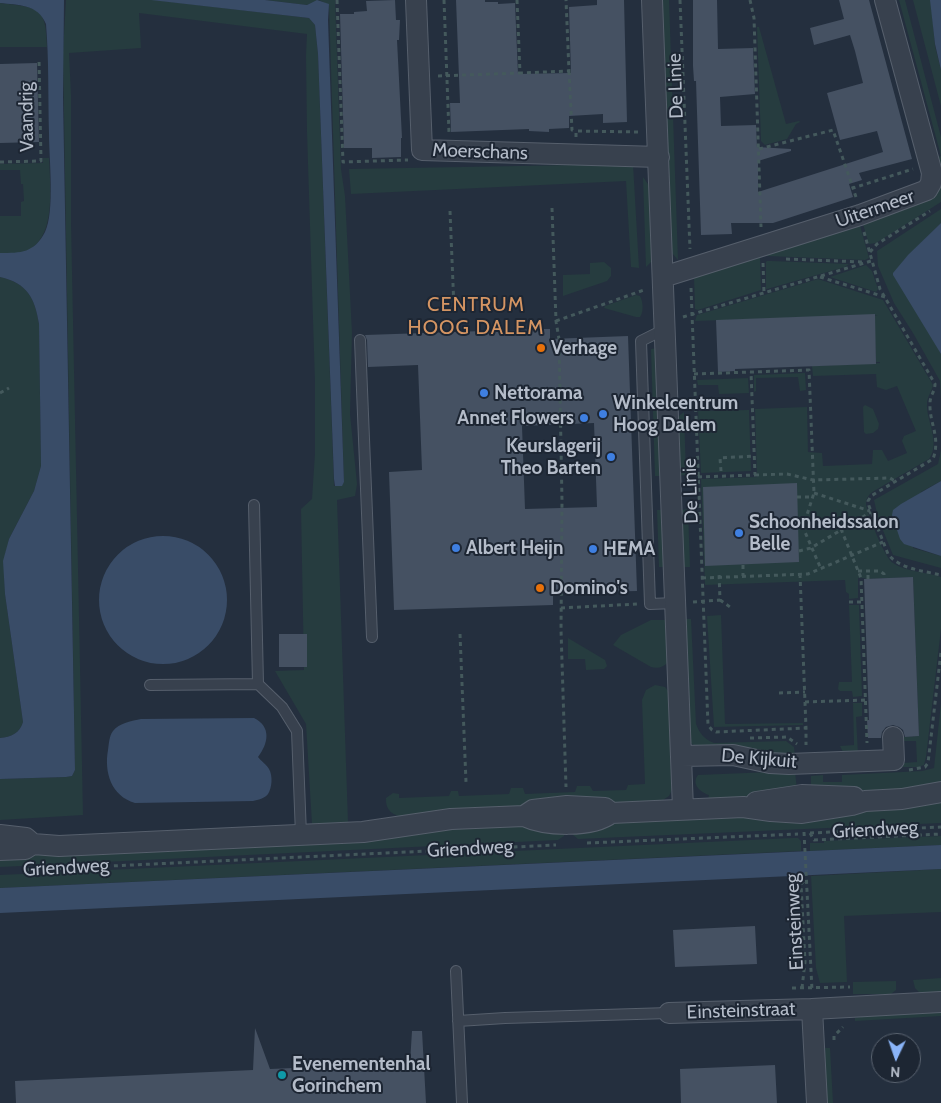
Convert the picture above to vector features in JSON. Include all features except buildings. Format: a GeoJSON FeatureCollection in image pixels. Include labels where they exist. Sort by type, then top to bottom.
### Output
{"type":"FeatureCollection","features":[{"type":"Feature","properties":{"kind":"street","name":"Moerschans"},"geometry":{"type":"LineString","coordinates":[[416,0],[422,150],[659,157]]}},
{"type":"Feature","properties":{"kind":"street","name":"De Linie"},"geometry":{"type":"LineString","coordinates":[[652,0],[683,809]]}},
{"type":"Feature","properties":{"kind":"street","name":"Uitermeer"},"geometry":{"type":"LineString","coordinates":[[663,277],[860,215],[927,190],[932,182],[932,173],[885,0]]}},
{"type":"Feature","properties":{"kind":"street","name":"De Kijkuit"},"geometry":{"type":"LineString","coordinates":[[681,756],[733,755],[770,763],[894,760],[893,738]]}},
{"type":"Feature","properties":{"kind":"street","name":"Griendweg"},"geometry":{"type":"LineString","coordinates":[[0,850],[25,849],[33,844],[60,846],[363,832],[451,819],[524,816],[534,821],[568,824],[604,818],[611,812],[743,807],[771,811],[802,812],[852,805],[865,801],[902,799],[941,792]]}},
{"type":"Feature","properties":{"kind":"street","name":"Griendweg"},"geometry":{"type":"LineString","coordinates":[[743,807],[757,801],[802,795],[853,797],[865,801]]}},
{"type":"Feature","properties":{"kind":"street","name":"Griendweg"},"geometry":{"type":"LineString","coordinates":[[0,835],[26,838],[33,844]]}},
{"type":"Feature","properties":{"kind":"street","name":"Einsteinstraat"},"geometry":{"type":"LineString","coordinates":[[669,1013],[941,1002]]}},
{"type":"Feature","properties":{"kind":"street","name":"Einsteinstraat"},"geometry":{"type":"LineString","coordinates":[[812,1008],[817,1103]]}},
{"type":"Feature","properties":{"kind":"lane"},"geometry":{"type":"LineString","coordinates":[[665,324],[641,341],[650,604],[675,602]]}},
{"type":"Feature","properties":{"kind":"lane"},"geometry":{"type":"LineString","coordinates":[[360,340],[372,637]]}},
{"type":"Feature","properties":{"kind":"lane"},"geometry":{"type":"LineString","coordinates":[[254,505],[258,684]]}},
{"type":"Feature","properties":{"kind":"lane"},"geometry":{"type":"LineString","coordinates":[[150,685],[258,684],[282,707],[297,731],[301,835]]}},
{"type":"Feature","properties":{"kind":"lane"},"geometry":{"type":"LineString","coordinates":[[456,971],[462,1103]]}},
{"type":"Feature","properties":{"kind":"lane"},"geometry":{"type":"LineString","coordinates":[[458,1021],[669,1013]]}},
{"type":"Feature","properties":{"kind":"path"},"geometry":{"type":"LineString","coordinates":[[337,0],[343,162],[412,160],[422,150]]}},
{"type":"Feature","properties":{"kind":"path"},"geometry":{"type":"LineString","coordinates":[[444,0],[449,142]]}},
{"type":"Feature","properties":{"kind":"path"},"geometry":{"type":"LineString","coordinates":[[517,0],[520,73]]}},
{"type":"Feature","properties":{"kind":"path"},"geometry":{"type":"LineString","coordinates":[[566,0],[572,130],[576,130]]}},
{"type":"Feature","properties":{"kind":"path"},"geometry":{"type":"LineString","coordinates":[[680,0],[707,719],[710,728],[716,732],[806,728]]}},
{"type":"Feature","properties":{"kind":"path"},"geometry":{"type":"LineString","coordinates":[[750,0],[754,18],[764,293]]}},
{"type":"Feature","properties":{"kind":"path","name":"Vaandrig"},"geometry":{"type":"LineString","coordinates":[[0,162],[41,161],[39,60]]}},
{"type":"Feature","properties":{"kind":"path"},"geometry":{"type":"LineString","coordinates":[[420,77],[569,71]]}},
{"type":"Feature","properties":{"kind":"path"},"geometry":{"type":"LineString","coordinates":[[759,149],[833,130],[853,188],[880,289],[935,384],[930,404],[940,441],[938,453],[932,460],[871,496],[868,501],[892,561],[900,565],[941,575]]}},
{"type":"Feature","properties":{"kind":"path"},"geometry":{"type":"LineString","coordinates":[[853,188],[929,164]]}},
{"type":"Feature","properties":{"kind":"path"},"geometry":{"type":"LineString","coordinates":[[552,208],[556,321],[560,367],[561,608],[566,778]]}},
{"type":"Feature","properties":{"kind":"path"},"geometry":{"type":"LineString","coordinates":[[869,253],[877,244],[933,209]]}},
{"type":"Feature","properties":{"kind":"path"},"geometry":{"type":"LineString","coordinates":[[450,211],[454,308]]}},
{"type":"Feature","properties":{"kind":"path"},"geometry":{"type":"LineString","coordinates":[[782,259],[865,262]]}},
{"type":"Feature","properties":{"kind":"path"},"geometry":{"type":"LineString","coordinates":[[665,324],[685,316],[872,261]]}},
{"type":"Feature","properties":{"kind":"path"},"geometry":{"type":"LineString","coordinates":[[819,277],[885,297]]}},
{"type":"Feature","properties":{"kind":"path"},"geometry":{"type":"LineString","coordinates":[[556,321],[645,289]]}},
{"type":"Feature","properties":{"kind":"path"},"geometry":{"type":"LineString","coordinates":[[685,307],[686,324]]}},
{"type":"Feature","properties":{"kind":"path"},"geometry":{"type":"LineString","coordinates":[[694,374],[809,370],[814,444],[814,492],[804,524],[804,532],[820,569]]}},
{"type":"Feature","properties":{"kind":"path"},"geometry":{"type":"LineString","coordinates":[[751,372],[754,475]]}},
{"type":"Feature","properties":{"kind":"path"},"geometry":{"type":"LineString","coordinates":[[0,393],[9,388]]}},
{"type":"Feature","properties":{"kind":"path"},"geometry":{"type":"LineString","coordinates":[[721,471],[720,458],[754,456]]}},
{"type":"Feature","properties":{"kind":"path"},"geometry":{"type":"LineString","coordinates":[[698,477],[787,474],[813,480],[890,478],[896,481]]}},
{"type":"Feature","properties":{"kind":"path"},"geometry":{"type":"LineString","coordinates":[[814,492],[871,511]]}},
{"type":"Feature","properties":{"kind":"path"},"geometry":{"type":"LineString","coordinates":[[797,497],[812,497]]}},
{"type":"Feature","properties":{"kind":"path"},"geometry":{"type":"LineString","coordinates":[[799,551],[811,548],[871,511]]}},
{"type":"Feature","properties":{"kind":"path"},"geometry":{"type":"LineString","coordinates":[[842,530],[861,578],[868,761]]}},
{"type":"Feature","properties":{"kind":"path"},"geometry":{"type":"LineString","coordinates":[[702,578],[719,575],[808,574],[883,542]]}},
{"type":"Feature","properties":{"kind":"path"},"geometry":{"type":"LineString","coordinates":[[743,564],[743,576]]}},
{"type":"Feature","properties":{"kind":"path"},"geometry":{"type":"LineString","coordinates":[[858,571],[880,570],[884,574],[884,578]]}},
{"type":"Feature","properties":{"kind":"path"},"geometry":{"type":"LineString","coordinates":[[868,571],[868,579]]}},
{"type":"Feature","properties":{"kind":"path"},"geometry":{"type":"LineString","coordinates":[[800,574],[806,728],[804,763]]}},
{"type":"Feature","properties":{"kind":"path"},"geometry":{"type":"LineString","coordinates":[[719,575],[720,600]]}},
{"type":"Feature","properties":{"kind":"path"},"geometry":{"type":"LineString","coordinates":[[696,610],[695,602],[720,600],[730,607]]}},
{"type":"Feature","properties":{"kind":"path"},"geometry":{"type":"LineString","coordinates":[[849,602],[862,602]]}},
{"type":"Feature","properties":{"kind":"path"},"geometry":{"type":"LineString","coordinates":[[561,608],[650,604]]}},
{"type":"Feature","properties":{"kind":"path"},"geometry":{"type":"LineString","coordinates":[[460,634],[466,782]]}},
{"type":"Feature","properties":{"kind":"path"},"geometry":{"type":"LineString","coordinates":[[779,692],[804,692]]}},
{"type":"Feature","properties":{"kind":"path"},"geometry":{"type":"LineString","coordinates":[[805,702],[866,700]]}},
{"type":"Feature","properties":{"kind":"path"},"geometry":{"type":"LineString","coordinates":[[745,738],[787,737],[796,743],[804,763]]}},
{"type":"Feature","properties":{"kind":"path"},"geometry":{"type":"LineString","coordinates":[[802,812],[804,833]]}},
{"type":"Feature","properties":{"kind":"path","name":"Griendweg"},"geometry":{"type":"LineString","coordinates":[[578,844],[941,827]]}},
{"type":"Feature","properties":{"kind":"path","name":"Einsteinweg"},"geometry":{"type":"LineString","coordinates":[[804,833],[812,1008]]}},
{"type":"Feature","properties":{"kind":"path"},"geometry":{"type":"LineString","coordinates":[[805,840],[814,840]]}},
{"type":"Feature","properties":{"kind":"path","name":"Griendweg"},"geometry":{"type":"LineString","coordinates":[[20,870],[558,844]]}},
{"type":"Feature","properties":{"kind":"path"},"geometry":{"type":"LineString","coordinates":[[802,988],[805,962],[801,884],[806,877]]}},
{"type":"Feature","properties":{"kind":"path"},"geometry":{"type":"LineString","coordinates":[[833,1047],[834,1036],[843,1027],[852,1025]]}},
{"type":"Feature","properties":{"kind":"green space"},"geometry":{"type":"Polygon","coordinates":[[[66,0],[155,0],[309,18],[315,25],[318,54],[334,486],[341,486],[344,482],[329,5],[319,0],[335,0],[341,169],[345,196],[352,333],[350,414],[357,484],[355,496],[337,500],[348,822],[312,824],[306,724],[275,671],[304,670],[301,509],[312,499],[315,454],[315,382],[307,132],[307,34],[139,13],[141,48],[69,53],[83,815],[0,820],[0,779],[66,777],[72,776],[75,770],[63,53],[66,0]]]}},
{"type":"Feature","properties":{"kind":"green space"},"geometry":{"type":"Polygon","coordinates":[[[265,0],[319,0],[307,5],[265,0]]]}},
{"type":"Feature","properties":{"kind":"green space"},"geometry":{"type":"Polygon","coordinates":[[[660,0],[669,0],[678,260],[671,252],[660,0]]]}},
{"type":"Feature","properties":{"kind":"green space"},"geometry":{"type":"Polygon","coordinates":[[[899,0],[905,0],[941,137],[941,156],[899,0]]]}},
{"type":"Feature","properties":{"kind":"green space"},"geometry":{"type":"Polygon","coordinates":[[[913,0],[931,0],[935,46],[941,70],[941,106],[913,0]]]}},
{"type":"Feature","properties":{"kind":"green space"},"geometry":{"type":"Polygon","coordinates":[[[0,3],[23,6],[37,11],[45,23],[47,47],[0,47],[0,3]]]}},
{"type":"Feature","properties":{"kind":"green space"},"geometry":{"type":"Polygon","coordinates":[[[757,27],[759,27],[786,124],[800,122],[796,124],[787,139],[765,145],[761,141],[757,27]]]}},
{"type":"Feature","properties":{"kind":"green space"},"geometry":{"type":"Polygon","coordinates":[[[941,156],[941,202],[876,243],[869,244],[862,221],[926,200],[935,158],[941,156]]]}},
{"type":"Feature","properties":{"kind":"green space"},"geometry":{"type":"Polygon","coordinates":[[[43,158],[49,158],[50,209],[43,234],[37,244],[27,251],[0,253],[0,216],[21,216],[21,202],[24,201],[20,170],[0,170],[0,164],[43,163],[43,158]]]}},
{"type":"Feature","properties":{"kind":"green space"},"geometry":{"type":"Polygon","coordinates":[[[633,164],[639,268],[631,267],[626,181],[351,194],[349,169],[633,164]]]}},
{"type":"Feature","properties":{"kind":"green space"},"geometry":{"type":"Polygon","coordinates":[[[643,177],[652,190],[654,257],[646,267],[643,177]]]}},
{"type":"Feature","properties":{"kind":"green space"},"geometry":{"type":"Polygon","coordinates":[[[941,209],[941,223],[903,261],[941,354],[941,399],[940,381],[894,303],[878,266],[877,251],[941,209]]]}},
{"type":"Feature","properties":{"kind":"green space"},"geometry":{"type":"Polygon","coordinates":[[[859,222],[869,258],[865,260],[767,256],[764,253],[859,222]]]}},
{"type":"Feature","properties":{"kind":"green space"},"geometry":{"type":"Polygon","coordinates":[[[760,254],[761,290],[698,310],[695,309],[694,276],[760,254]]]}},
{"type":"Feature","properties":{"kind":"green space"},"geometry":{"type":"Polygon","coordinates":[[[767,261],[849,264],[845,267],[766,289],[767,261]]]}},
{"type":"Feature","properties":{"kind":"green space"},"geometry":{"type":"Polygon","coordinates":[[[604,262],[611,268],[611,276],[607,281],[563,296],[563,275],[590,274],[590,263],[604,262]]]}},
{"type":"Feature","properties":{"kind":"green space"},"geometry":{"type":"Polygon","coordinates":[[[866,265],[872,271],[878,289],[876,292],[830,277],[866,265]]]}},
{"type":"Feature","properties":{"kind":"green space"},"geometry":{"type":"Polygon","coordinates":[[[0,277],[17,283],[28,293],[35,307],[39,324],[41,466],[34,491],[9,539],[4,561],[5,594],[23,722],[15,734],[0,738],[0,277]]]}},
{"type":"Feature","properties":{"kind":"green space"},"geometry":{"type":"Polygon","coordinates":[[[818,279],[883,300],[933,385],[927,404],[934,446],[929,459],[872,492],[867,498],[866,504],[877,535],[893,563],[904,568],[941,577],[941,629],[926,757],[924,765],[918,767],[903,767],[903,763],[917,762],[916,741],[901,741],[901,737],[919,736],[913,577],[858,578],[858,598],[849,599],[845,580],[705,585],[701,479],[757,477],[755,409],[807,407],[808,452],[822,453],[823,466],[872,464],[873,450],[882,450],[888,461],[907,453],[902,441],[904,436],[916,431],[897,386],[886,390],[877,387],[876,374],[813,376],[812,366],[880,363],[876,362],[874,316],[878,315],[695,321],[697,315],[818,279]]]}},
{"type":"Feature","properties":{"kind":"green space"},"geometry":{"type":"Polygon","coordinates":[[[636,295],[640,296],[642,304],[640,317],[604,308],[605,306],[636,295]]]}},
{"type":"Feature","properties":{"kind":"green space"},"geometry":{"type":"Polygon","coordinates":[[[658,348],[663,476],[655,476],[651,349],[658,348]]]}},
{"type":"Feature","properties":{"kind":"green space"},"geometry":{"type":"Polygon","coordinates":[[[805,373],[806,390],[800,391],[798,377],[756,378],[756,391],[754,392],[754,375],[805,373]]]}},
{"type":"Feature","properties":{"kind":"green space"},"geometry":{"type":"Polygon","coordinates":[[[748,378],[749,393],[719,394],[718,385],[698,385],[697,380],[748,378]]]}},
{"type":"Feature","properties":{"kind":"green space"},"geometry":{"type":"Polygon","coordinates":[[[865,405],[873,409],[879,424],[878,429],[873,433],[866,434],[864,432],[863,407],[865,405]]]}},
{"type":"Feature","properties":{"kind":"green space"},"geometry":{"type":"Polygon","coordinates":[[[749,410],[751,471],[701,473],[698,411],[749,410]]]}},
{"type":"Feature","properties":{"kind":"green space"},"geometry":{"type":"Polygon","coordinates":[[[684,412],[686,475],[678,476],[676,422],[684,412]]]}},
{"type":"Feature","properties":{"kind":"green space"},"geometry":{"type":"Polygon","coordinates":[[[941,450],[941,481],[921,492],[913,548],[941,556],[941,568],[893,555],[878,518],[874,500],[938,464],[941,450]]]}},
{"type":"Feature","properties":{"kind":"green space"},"geometry":{"type":"Polygon","coordinates":[[[688,509],[690,567],[682,567],[680,510],[688,509]]]}},
{"type":"Feature","properties":{"kind":"green space"},"geometry":{"type":"Polygon","coordinates":[[[657,510],[664,510],[666,567],[659,567],[657,510]]]}},
{"type":"Feature","properties":{"kind":"green space"},"geometry":{"type":"Polygon","coordinates":[[[849,605],[859,605],[862,696],[853,697],[852,691],[840,691],[838,689],[839,682],[852,682],[849,605]]]}},
{"type":"Feature","properties":{"kind":"green space"},"geometry":{"type":"Polygon","coordinates":[[[721,615],[725,724],[803,723],[803,725],[714,727],[707,616],[721,615]]]}},
{"type":"Feature","properties":{"kind":"green space"},"geometry":{"type":"Polygon","coordinates":[[[683,619],[691,619],[696,724],[703,736],[714,743],[786,741],[794,747],[795,757],[697,748],[690,742],[683,619]]]}},
{"type":"Feature","properties":{"kind":"green space"},"geometry":{"type":"Polygon","coordinates":[[[651,620],[668,620],[668,662],[658,668],[651,667],[613,645],[621,635],[651,620]]]}},
{"type":"Feature","properties":{"kind":"green space"},"geometry":{"type":"Polygon","coordinates":[[[568,638],[605,660],[607,666],[604,669],[586,670],[585,659],[568,659],[568,638]]]}},
{"type":"Feature","properties":{"kind":"green space"},"geometry":{"type":"Polygon","coordinates":[[[655,685],[665,687],[670,693],[673,788],[669,796],[663,800],[404,817],[393,814],[388,809],[386,798],[393,793],[399,794],[399,798],[449,796],[451,791],[458,791],[459,796],[509,794],[511,788],[523,788],[525,794],[575,792],[577,786],[590,786],[593,791],[626,790],[628,785],[645,784],[642,700],[646,690],[655,685]]]}},
{"type":"Feature","properties":{"kind":"green space"},"geometry":{"type":"Polygon","coordinates":[[[853,703],[862,703],[862,716],[856,717],[858,754],[843,752],[840,746],[854,745],[853,703]]]}},
{"type":"Feature","properties":{"kind":"green space"},"geometry":{"type":"Polygon","coordinates":[[[941,703],[941,782],[888,791],[811,789],[811,776],[823,775],[823,782],[842,782],[842,775],[922,771],[934,768],[941,703]]]}},
{"type":"Feature","properties":{"kind":"green space"},"geometry":{"type":"Polygon","coordinates":[[[795,771],[797,791],[761,797],[708,799],[709,795],[702,792],[696,784],[698,775],[795,771]]]}},
{"type":"Feature","properties":{"kind":"green space"},"geometry":{"type":"Polygon","coordinates":[[[941,801],[941,823],[578,839],[573,835],[573,827],[610,821],[941,801]]]}},
{"type":"Feature","properties":{"kind":"green space"},"geometry":{"type":"Polygon","coordinates":[[[531,825],[564,828],[564,836],[558,840],[0,867],[0,855],[451,828],[531,825]]]}},
{"type":"Feature","properties":{"kind":"green space"},"geometry":{"type":"Polygon","coordinates":[[[941,836],[941,845],[810,851],[810,843],[824,843],[824,841],[941,836]]]}},
{"type":"Feature","properties":{"kind":"green space"},"geometry":{"type":"Polygon","coordinates":[[[798,838],[801,841],[801,851],[0,888],[0,875],[798,838]]]}},
{"type":"Feature","properties":{"kind":"green space"},"geometry":{"type":"Polygon","coordinates":[[[941,869],[941,912],[844,916],[847,982],[820,983],[816,968],[811,876],[941,869]]]}},
{"type":"Feature","properties":{"kind":"green space"},"geometry":{"type":"Polygon","coordinates":[[[941,978],[941,992],[919,992],[915,988],[913,980],[941,978]]]}},
{"type":"Feature","properties":{"kind":"green space"},"geometry":{"type":"Polygon","coordinates":[[[896,981],[896,990],[891,994],[853,994],[853,982],[896,981]]]}},
{"type":"Feature","properties":{"kind":"green space"},"geometry":{"type":"Polygon","coordinates":[[[941,1010],[941,1016],[855,1021],[855,1018],[885,1013],[941,1010]]]}},
{"type":"Feature","properties":{"kind":"green space"},"geometry":{"type":"Polygon","coordinates":[[[825,1048],[830,1048],[833,1103],[826,1103],[825,1048]]]}},
{"type":"Feature","properties":{"kind":"water"},"geometry":{"type":"Polygon","coordinates":[[[0,0],[64,0],[63,97],[75,770],[72,776],[66,777],[0,779],[0,738],[15,734],[23,722],[5,594],[3,561],[9,539],[34,491],[41,466],[39,324],[35,307],[28,293],[17,283],[0,277],[0,253],[21,252],[31,248],[41,239],[48,223],[50,212],[51,184],[46,24],[42,17],[33,9],[20,5],[0,3],[0,0]]]}},
{"type":"Feature","properties":{"kind":"water"},"geometry":{"type":"Polygon","coordinates":[[[151,0],[265,0],[307,5],[317,0],[329,4],[328,20],[344,482],[342,486],[335,486],[334,479],[318,54],[315,25],[309,18],[151,0]]]}},
{"type":"Feature","properties":{"kind":"water"},"geometry":{"type":"Polygon","coordinates":[[[930,0],[941,0],[941,70],[935,44],[930,0]]]}},
{"type":"Feature","properties":{"kind":"water"},"geometry":{"type":"Polygon","coordinates":[[[941,223],[941,354],[893,273],[908,255],[941,223]]]}},
{"type":"Feature","properties":{"kind":"water"},"geometry":{"type":"Polygon","coordinates":[[[941,481],[941,556],[904,544],[900,539],[892,515],[893,510],[901,504],[941,481]]]}},
{"type":"Feature","properties":{"kind":"water"},"geometry":{"type":"Polygon","coordinates":[[[163,536],[187,541],[208,555],[222,576],[227,600],[222,624],[208,645],[187,659],[163,664],[139,659],[118,645],[104,624],[99,600],[104,576],[118,555],[139,541],[163,536]]]}},
{"type":"Feature","properties":{"kind":"water"},"geometry":{"type":"Polygon","coordinates":[[[254,718],[264,726],[266,731],[266,741],[258,757],[268,768],[271,778],[269,791],[261,799],[253,801],[135,803],[120,795],[108,775],[109,740],[113,731],[122,724],[141,719],[254,718]]]}},
{"type":"Feature","properties":{"kind":"water"},"geometry":{"type":"Polygon","coordinates":[[[941,845],[941,869],[0,913],[0,888],[941,845]]]}},
{"type":"Feature","properties":{"kind":"place","name":"Verhage"},"geometry":{"type":"Point","coordinates":[541,348]}},
{"type":"Feature","properties":{"kind":"place","name":"Nettorama"},"geometry":{"type":"Point","coordinates":[484,393]}},
{"type":"Feature","properties":{"kind":"place","name":"Winkelcentrum Hoog Dalem"},"geometry":{"type":"Point","coordinates":[603,414]}},
{"type":"Feature","properties":{"kind":"place","name":"Annet Flowers"},"geometry":{"type":"Point","coordinates":[584,418]}},
{"type":"Feature","properties":{"kind":"place","name":"Keurslagerij Theo Barten"},"geometry":{"type":"Point","coordinates":[611,457]}},
{"type":"Feature","properties":{"kind":"place","name":"Schoonheidssalon Belle"},"geometry":{"type":"Point","coordinates":[739,533]}},
{"type":"Feature","properties":{"kind":"place","name":"Albert Heijn"},"geometry":{"type":"Point","coordinates":[456,548]}},
{"type":"Feature","properties":{"kind":"place","name":"HEMA"},"geometry":{"type":"Point","coordinates":[593,549]}},
{"type":"Feature","properties":{"kind":"place","name":"Domino's"},"geometry":{"type":"Point","coordinates":[540,588]}},
{"type":"Feature","properties":{"kind":"place","name":"Evenementenhal Gorinchem"},"geometry":{"type":"Point","coordinates":[282,1075]}},
{"type":"Feature","properties":{"kind":"district","name":"CENTRUM HOOG DALEM"},"geometry":{"type":"Point","coordinates":[476,316]}}]}
